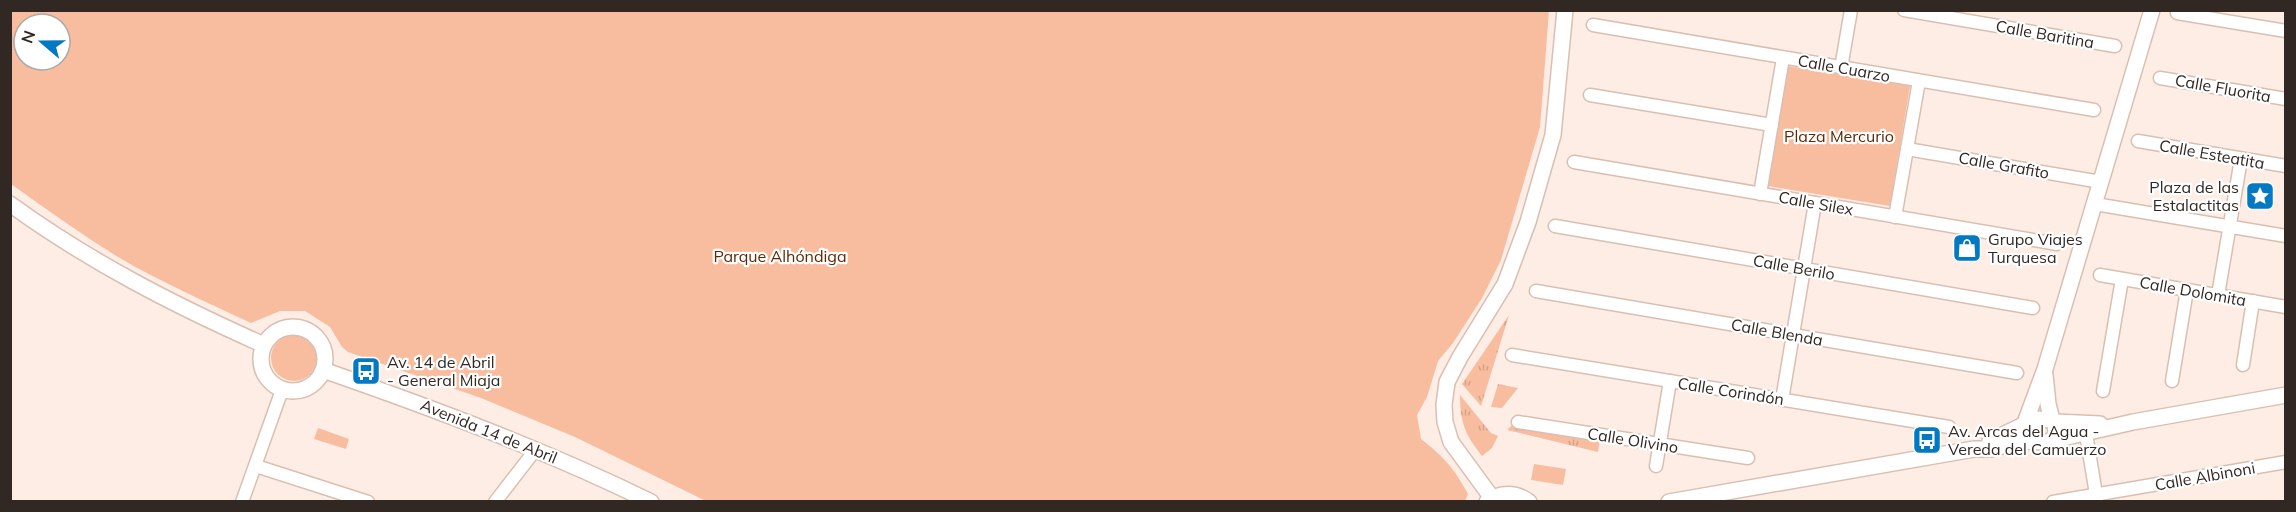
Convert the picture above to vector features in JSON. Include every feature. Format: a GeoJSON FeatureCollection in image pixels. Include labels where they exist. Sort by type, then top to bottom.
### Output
{"type":"FeatureCollection","features":[{"type":"Feature","properties":{"kind":"street"},"geometry":{"type":"LineString","coordinates":[[1529,501],[1513,494],[1502,494],[1489,500],[1451,442],[1444,414],[1447,382],[1505,285],[1528,222],[1553,135],[1564,10]]}},
{"type":"Feature","properties":{"kind":"street"},"geometry":{"type":"LineString","coordinates":[[1841,68],[1851,10]]}},
{"type":"Feature","properties":{"kind":"street","name":"Calle Baritina"},"geometry":{"type":"LineString","coordinates":[[1904,10],[2115,46]]}},
{"type":"Feature","properties":{"kind":"street"},"geometry":{"type":"LineString","coordinates":[[2025,430],[2152,10]]}},
{"type":"Feature","properties":{"kind":"street"},"geometry":{"type":"LineString","coordinates":[[2176,13],[2286,31]]}},
{"type":"Feature","properties":{"kind":"street","name":"Calle Cuarzo"},"geometry":{"type":"LineString","coordinates":[[1593,25],[2094,110]]}},
{"type":"Feature","properties":{"kind":"street"},"geometry":{"type":"LineString","coordinates":[[1760,194],[1785,58]]}},
{"type":"Feature","properties":{"kind":"street","name":"Calle Fluorita"},"geometry":{"type":"LineString","coordinates":[[2160,78],[2286,99]]}},
{"type":"Feature","properties":{"kind":"street"},"geometry":{"type":"LineString","coordinates":[[1895,217],[1919,81]]}},
{"type":"Feature","properties":{"kind":"street"},"geometry":{"type":"LineString","coordinates":[[1590,95],[1772,126]]}},
{"type":"Feature","properties":{"kind":"street","name":"Calle Esteatita"},"geometry":{"type":"LineString","coordinates":[[2138,141],[2286,166]]}},
{"type":"Feature","properties":{"kind":"street","name":"Calle Grafito"},"geometry":{"type":"LineString","coordinates":[[1907,149],[2101,182]]}},
{"type":"Feature","properties":{"kind":"street"},"geometry":{"type":"LineString","coordinates":[[2218,295],[2241,159]]}},
{"type":"Feature","properties":{"kind":"street","name":"Calle Silex"},"geometry":{"type":"LineString","coordinates":[[1574,162],[2057,244]]}},
{"type":"Feature","properties":{"kind":"street"},"geometry":{"type":"LineString","coordinates":[[1782,400],[1815,203]]}},
{"type":"Feature","properties":{"kind":"street"},"geometry":{"type":"LineString","coordinates":[[10,204],[76,249],[145,290],[264,345]]}},
{"type":"Feature","properties":{"kind":"street"},"geometry":{"type":"LineString","coordinates":[[2095,204],[2286,236]]}},
{"type":"Feature","properties":{"kind":"street","name":"Calle Berilo"},"geometry":{"type":"LineString","coordinates":[[1555,226],[2033,308]]}},
{"type":"Feature","properties":{"kind":"street","name":"Calle Dolomita"},"geometry":{"type":"LineString","coordinates":[[2100,275],[2286,307]]}},
{"type":"Feature","properties":{"kind":"street"},"geometry":{"type":"LineString","coordinates":[[2103,391],[2122,279]]}},
{"type":"Feature","properties":{"kind":"street"},"geometry":{"type":"LineString","coordinates":[[2172,381],[2187,290]]}},
{"type":"Feature","properties":{"kind":"street","name":"Calle Blenda"},"geometry":{"type":"LineString","coordinates":[[1536,291],[2017,373]]}},
{"type":"Feature","properties":{"kind":"street"},"geometry":{"type":"LineString","coordinates":[[2242,365],[2253,301]]}},
{"type":"Feature","properties":{"kind":"street"},"geometry":{"type":"LineString","coordinates":[[299,327],[310,331],[318,339],[323,348],[325,360],[323,370],[311,386],[292,392],[282,390],[266,377],[261,368],[260,357],[269,337],[277,330],[299,327]]}},
{"type":"Feature","properties":{"kind":"street","name":"Calle Corindón"},"geometry":{"type":"LineString","coordinates":[[1512,355],[1949,427]]}},
{"type":"Feature","properties":{"kind":"street"},"geometry":{"type":"LineString","coordinates":[[2045,369],[2047,398],[2056,436],[2052,440]]}},
{"type":"Feature","properties":{"kind":"street","name":"Avenida 14 de Abril"},"geometry":{"type":"LineString","coordinates":[[323,370],[446,413],[536,449],[651,501]]}},
{"type":"Feature","properties":{"kind":"street"},"geometry":{"type":"LineString","coordinates":[[1656,466],[1670,381]]}},
{"type":"Feature","properties":{"kind":"street"},"geometry":{"type":"LineString","coordinates":[[242,501],[282,390]]}},
{"type":"Feature","properties":{"kind":"street"},"geometry":{"type":"LineString","coordinates":[[2025,430],[2034,442],[2052,440],[2133,422],[2286,395]]}},
{"type":"Feature","properties":{"kind":"street"},"geometry":{"type":"LineString","coordinates":[[1669,501],[1974,449],[2025,430],[2036,420],[2085,425],[2133,422]]}},
{"type":"Feature","properties":{"kind":"street","name":"Calle Olivino"},"geometry":{"type":"LineString","coordinates":[[1518,422],[1748,458]]}},
{"type":"Feature","properties":{"kind":"street"},"geometry":{"type":"LineString","coordinates":[[2086,434],[2096,498]]}},
{"type":"Feature","properties":{"kind":"street"},"geometry":{"type":"LineString","coordinates":[[495,501],[536,449]]}},
{"type":"Feature","properties":{"kind":"street","name":"Calle Albinoni"},"geometry":{"type":"LineString","coordinates":[[2053,501],[2096,498],[2286,462]]}},
{"type":"Feature","properties":{"kind":"street"},"geometry":{"type":"LineString","coordinates":[[256,466],[368,501]]}},
{"type":"Feature","properties":{"kind":"green space","name":"Parque Alhóndiga"},"geometry":{"type":"Polygon","coordinates":[[[11,10],[1549,10],[1540,127],[1501,260],[1482,298],[1453,343],[1438,361],[1427,397],[1417,415],[1421,439],[1442,457],[1458,477],[1468,494],[1465,501],[706,501],[575,437],[481,398],[348,352],[342,347],[330,327],[305,311],[280,311],[251,323],[118,257],[11,184],[11,10]]]}},
{"type":"Feature","properties":{"kind":"green space","name":"Plaza Mercurio"},"geometry":{"type":"Polygon","coordinates":[[[1788,66],[1910,86],[1890,206],[1768,186],[1788,66]]]}},
{"type":"Feature","properties":{"kind":"green space"},"geometry":{"type":"Polygon","coordinates":[[[1509,315],[1481,406],[1462,384],[1509,315]]]}},
{"type":"Feature","properties":{"kind":"green space"},"geometry":{"type":"Polygon","coordinates":[[[294,335],[310,342],[317,358],[310,374],[294,381],[278,374],[271,358],[278,342],[294,335]]]}},
{"type":"Feature","properties":{"kind":"green space"},"geometry":{"type":"Polygon","coordinates":[[[1498,384],[1518,388],[1502,408],[1491,407],[1498,384]]]}},
{"type":"Feature","properties":{"kind":"green space"},"geometry":{"type":"Polygon","coordinates":[[[1460,395],[1491,433],[1498,436],[1492,448],[1482,456],[1465,428],[1460,395]]]}},
{"type":"Feature","properties":{"kind":"green space"},"geometry":{"type":"Polygon","coordinates":[[[1512,425],[1600,439],[1598,452],[1507,430],[1512,425]]]}},
{"type":"Feature","properties":{"kind":"green space"},"geometry":{"type":"Polygon","coordinates":[[[318,428],[349,439],[346,449],[314,439],[318,428]]]}},
{"type":"Feature","properties":{"kind":"green space"},"geometry":{"type":"Polygon","coordinates":[[[1534,464],[1566,469],[1563,485],[1531,480],[1534,464]]]}},
{"type":"Feature","properties":{"kind":"place","name":"Plaza de las Estalactitas"},"geometry":{"type":"Point","coordinates":[2260,196]}},
{"type":"Feature","properties":{"kind":"place","name":"Grupo Viajes Turquesa"},"geometry":{"type":"Point","coordinates":[1967,248]}},
{"type":"Feature","properties":{"kind":"place","name":"Av. 14 de Abril - General Miaja"},"geometry":{"type":"Point","coordinates":[366,371]}},
{"type":"Feature","properties":{"kind":"place","name":"Av. Arcas del Agua - Vereda del Camuerzo"},"geometry":{"type":"Point","coordinates":[1927,440]}}]}
